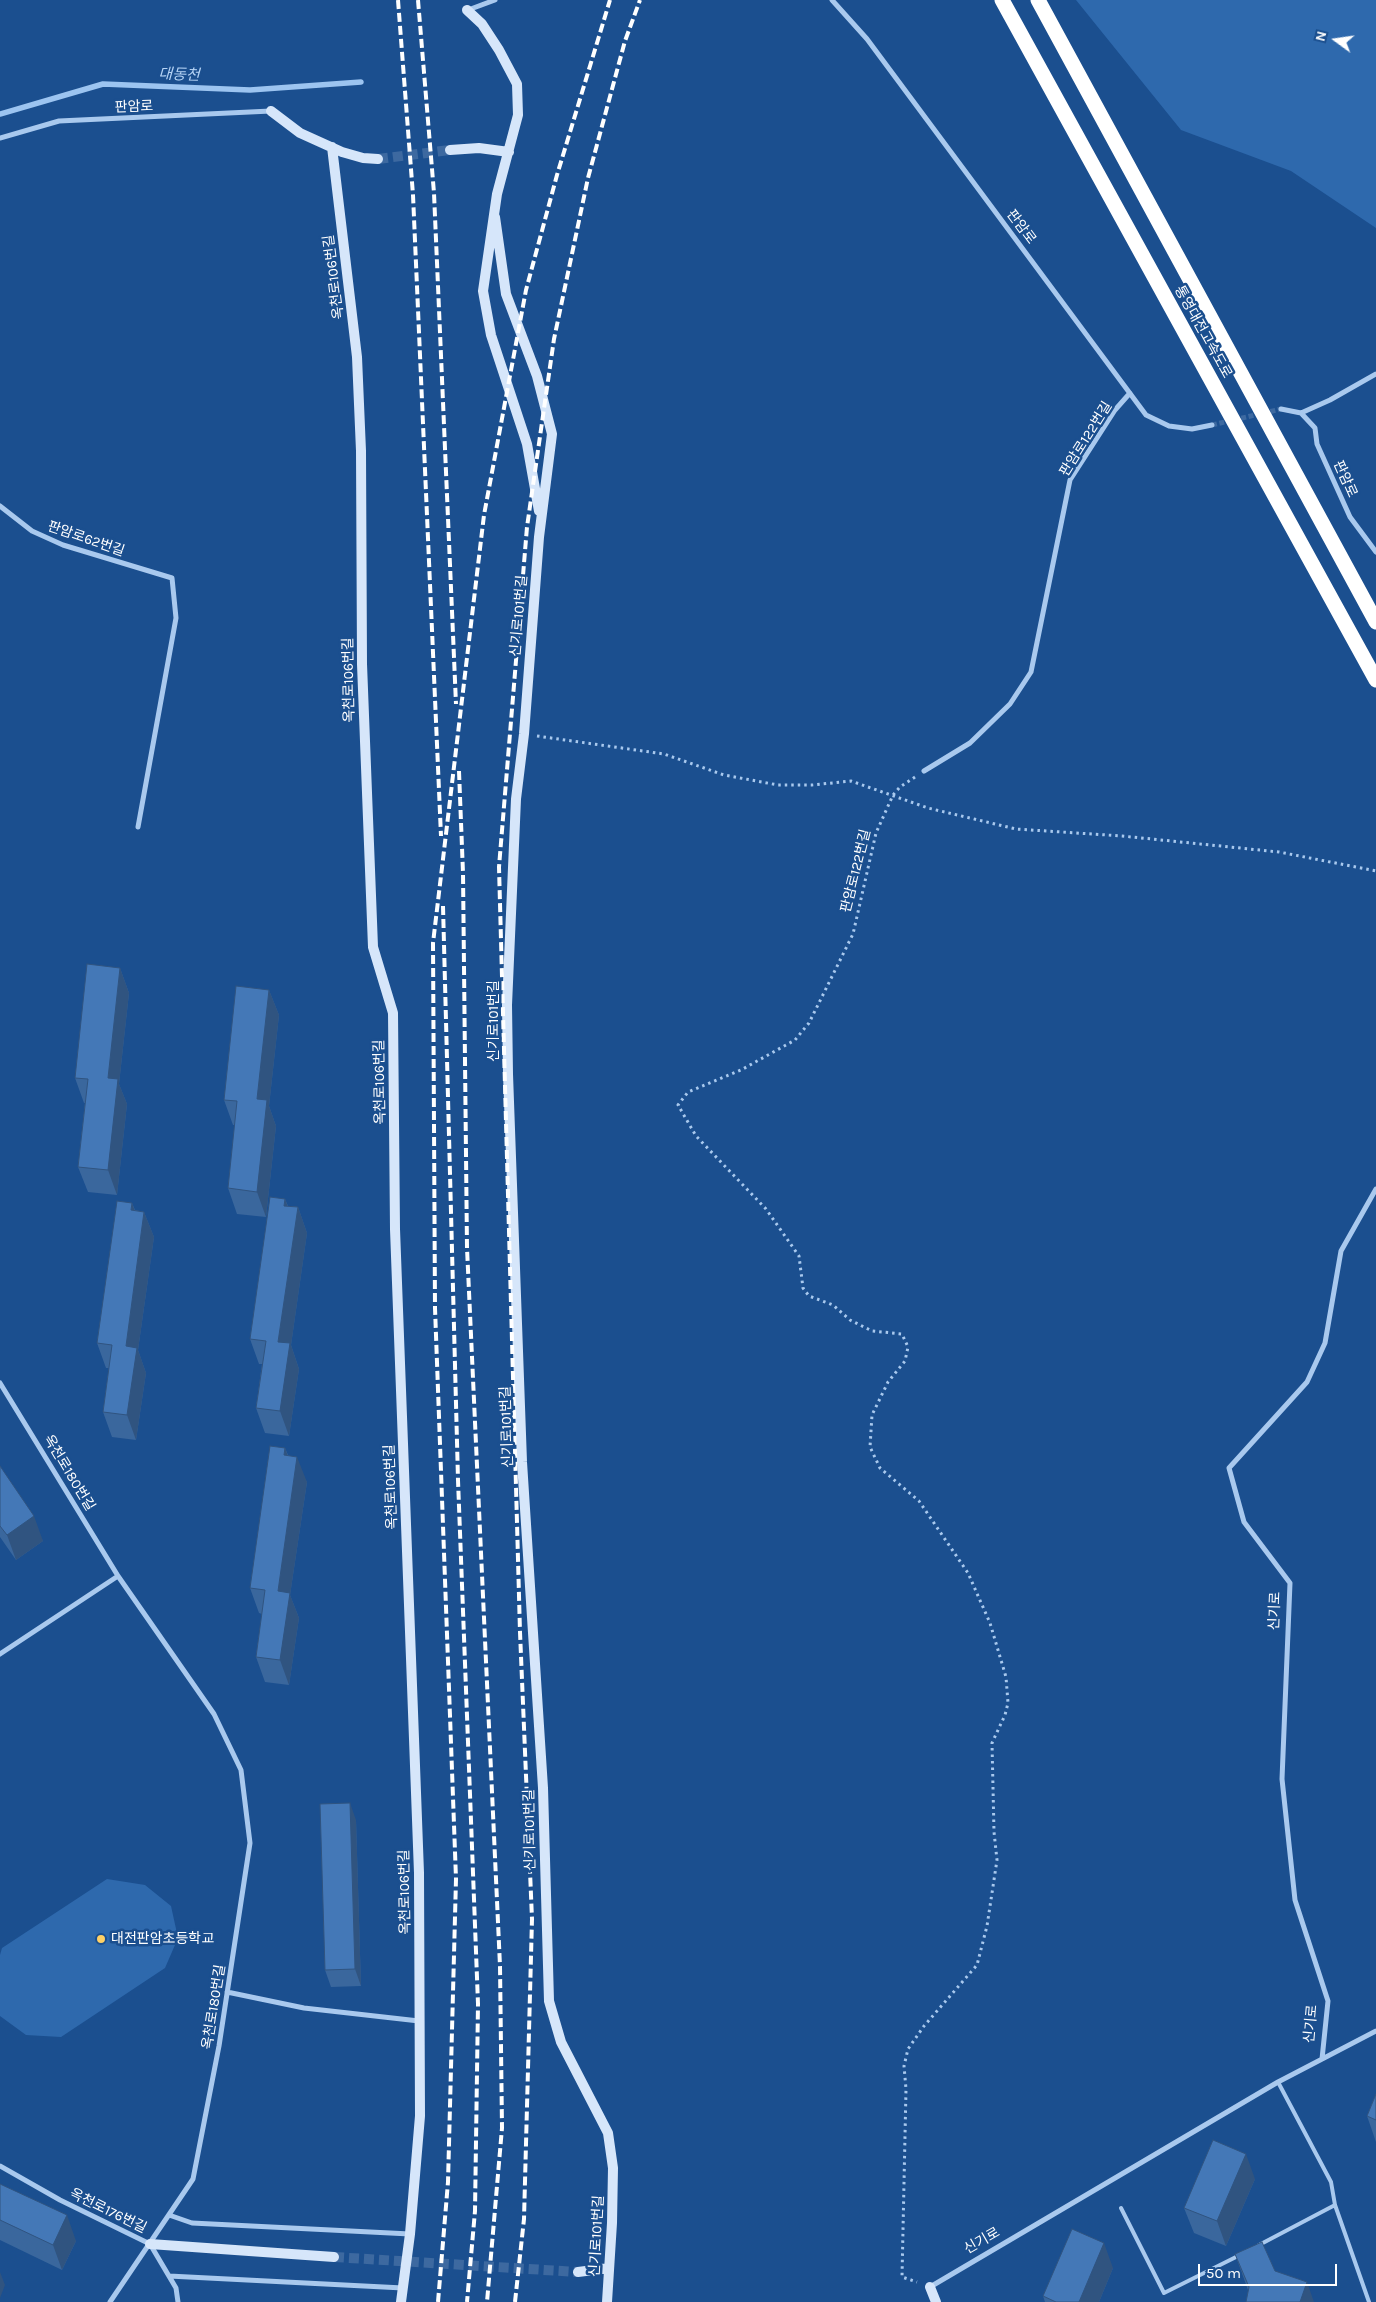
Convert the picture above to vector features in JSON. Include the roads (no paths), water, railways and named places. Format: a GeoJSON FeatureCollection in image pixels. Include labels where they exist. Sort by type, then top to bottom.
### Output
{"type":"FeatureCollection","features":[{"type":"Feature","properties":{"kind":"highway","name":"통영대전고속도로"},"geometry":{"type":"LineString","coordinates":[[1002,0],[1376,680]]}},
{"type":"Feature","properties":{"kind":"highway","name":"통영대전고속도로"},"geometry":{"type":"LineString","coordinates":[[1038,0],[1376,622]]}},
{"type":"Feature","properties":{"kind":"street"},"geometry":{"type":"LineString","coordinates":[[495,0],[467,10],[482,24],[517,84],[518,115],[498,194],[483,291],[491,336],[528,444],[539,507],[539,537]]}},
{"type":"Feature","properties":{"kind":"street","name":"판암로"},"geometry":{"type":"LineString","coordinates":[[832,0],[867,39],[1146,415],[1169,426],[1192,429],[1212,425]]}},
{"type":"Feature","properties":{"kind":"street"},"geometry":{"type":"LineString","coordinates":[[271,111],[300,133],[363,158],[378,159]]}},
{"type":"Feature","properties":{"kind":"street","name":"판암로"},"geometry":{"type":"LineString","coordinates":[[0,138],[59,121],[271,111]]}},
{"type":"Feature","properties":{"kind":"street","name":"옥천로106번길"},"geometry":{"type":"LineString","coordinates":[[332,147],[357,357],[361,451],[362,673],[373,947],[393,1012],[395,1229],[419,1873],[420,2021],[420,2116],[410,2234],[401,2302]]}},
{"type":"Feature","properties":{"kind":"street"},"geometry":{"type":"LineString","coordinates":[[450,150],[479,148],[508,152]]}},
{"type":"Feature","properties":{"kind":"street"},"geometry":{"type":"LineString","coordinates":[[495,218],[506,294],[536,376],[552,434],[539,537]]}},
{"type":"Feature","properties":{"kind":"street"},"geometry":{"type":"LineString","coordinates":[[1282,409],[1301,413],[1330,400],[1376,374]]}},
{"type":"Feature","properties":{"kind":"street","name":"판암로122번길"},"geometry":{"type":"LineString","coordinates":[[924,771],[970,743],[1010,704],[1031,672],[1040,636],[1070,480],[1115,410],[1130,393]]}},
{"type":"Feature","properties":{"kind":"street","name":"판암로"},"geometry":{"type":"LineString","coordinates":[[1301,413],[1315,428],[1317,444],[1350,517],[1376,552]]}},
{"type":"Feature","properties":{"kind":"street","name":"판암로62번길"},"geometry":{"type":"LineString","coordinates":[[0,506],[32,531],[63,545],[172,578],[176,618],[138,827]]}},
{"type":"Feature","properties":{"kind":"street","name":"신기로101번길"},"geometry":{"type":"LineString","coordinates":[[539,537],[524,734],[516,799],[507,1034],[522,1462],[543,1788],[548,1992],[561,2042],[608,2133],[613,2168],[607,2302]]}},
{"type":"Feature","properties":{"kind":"street","name":"신기로"},"geometry":{"type":"LineString","coordinates":[[1322,2059],[1328,2001],[1295,1900],[1282,1779],[1290,1583],[1244,1522],[1229,1468],[1307,1382],[1325,1343],[1341,1251],[1376,1189]]}},
{"type":"Feature","properties":{"kind":"street","name":"옥천로180번길"},"geometry":{"type":"LineString","coordinates":[[0,1382],[118,1576],[214,1714],[241,1770],[250,1843],[227,1992],[193,2179],[110,2302]]}},
{"type":"Feature","properties":{"kind":"street"},"geometry":{"type":"LineString","coordinates":[[0,1654],[118,1576]]}},
{"type":"Feature","properties":{"kind":"street"},"geometry":{"type":"LineString","coordinates":[[227,1992],[304,2008],[420,2021]]}},
{"type":"Feature","properties":{"kind":"street","name":"신기로"},"geometry":{"type":"LineString","coordinates":[[930,2287],[1278,2082],[1376,2031]]}},
{"type":"Feature","properties":{"kind":"street","name":"옥천로176번길"},"geometry":{"type":"LineString","coordinates":[[0,2166],[60,2200],[150,2244],[176,2288],[178,2302]]}},
{"type":"Feature","properties":{"kind":"street"},"geometry":{"type":"LineString","coordinates":[[169,2215],[192,2223],[410,2234]]}},
{"type":"Feature","properties":{"kind":"street"},"geometry":{"type":"LineString","coordinates":[[150,2244],[334,2257]]}},
{"type":"Feature","properties":{"kind":"street"},"geometry":{"type":"LineString","coordinates":[[578,2272],[609,2268]]}},
{"type":"Feature","properties":{"kind":"street"},"geometry":{"type":"LineString","coordinates":[[169,2276],[404,2288]]}},
{"type":"Feature","properties":{"kind":"street"},"geometry":{"type":"LineString","coordinates":[[930,2287],[936,2302]]}},
{"type":"Feature","properties":{"kind":"lane"},"geometry":{"type":"LineString","coordinates":[[1278,2082],[1331,2182],[1335,2205],[1369,2302]]}},
{"type":"Feature","properties":{"kind":"lane"},"geometry":{"type":"LineString","coordinates":[[1256,2246],[1335,2205]]}},
{"type":"Feature","properties":{"kind":"lane"},"geometry":{"type":"LineString","coordinates":[[1122,2208],[1164,2293],[1248,2251]]}},
{"type":"Feature","properties":{"kind":"waterway","name":"대동천"},"geometry":{"type":"LineString","coordinates":[[0,114],[103,84],[250,90],[361,82]]}},
{"type":"Feature","properties":{"kind":"tunnel"},"geometry":{"type":"LineString","coordinates":[[378,159],[450,150]]}},
{"type":"Feature","properties":{"kind":"tunnel"},"geometry":{"type":"LineString","coordinates":[[1212,425],[1281,409]]}},
{"type":"Feature","properties":{"kind":"tunnel"},"geometry":{"type":"LineString","coordinates":[[334,2257],[578,2272]]}},
{"type":"Feature","properties":{"kind":"railway"},"geometry":{"type":"LineString","coordinates":[[398,0],[413,195],[441,836]]}},
{"type":"Feature","properties":{"kind":"railway"},"geometry":{"type":"LineString","coordinates":[[418,0],[434,193],[456,704]]}},
{"type":"Feature","properties":{"kind":"railway"},"geometry":{"type":"LineString","coordinates":[[438,2302],[448,2182],[456,1879],[435,1308],[433,943],[484,515],[526,290],[557,175],[610,0]]}},
{"type":"Feature","properties":{"kind":"railway"},"geometry":{"type":"LineString","coordinates":[[515,2302],[524,2219],[532,1919],[520,1632],[499,867],[527,527],[554,339],[588,178],[625,41],[640,0]]}},
{"type":"Feature","properties":{"kind":"railway"},"geometry":{"type":"LineString","coordinates":[[459,771],[463,873],[467,1248],[500,1966],[502,2128],[487,2302]]}},
{"type":"Feature","properties":{"kind":"railway"},"geometry":{"type":"LineString","coordinates":[[443,906],[458,1480],[478,2004],[475,2211],[467,2302]]}},
{"type":"Feature","properties":{"kind":"place","name":"대전판암초등학교"},"geometry":{"type":"Point","coordinates":[101,1939]}}]}
